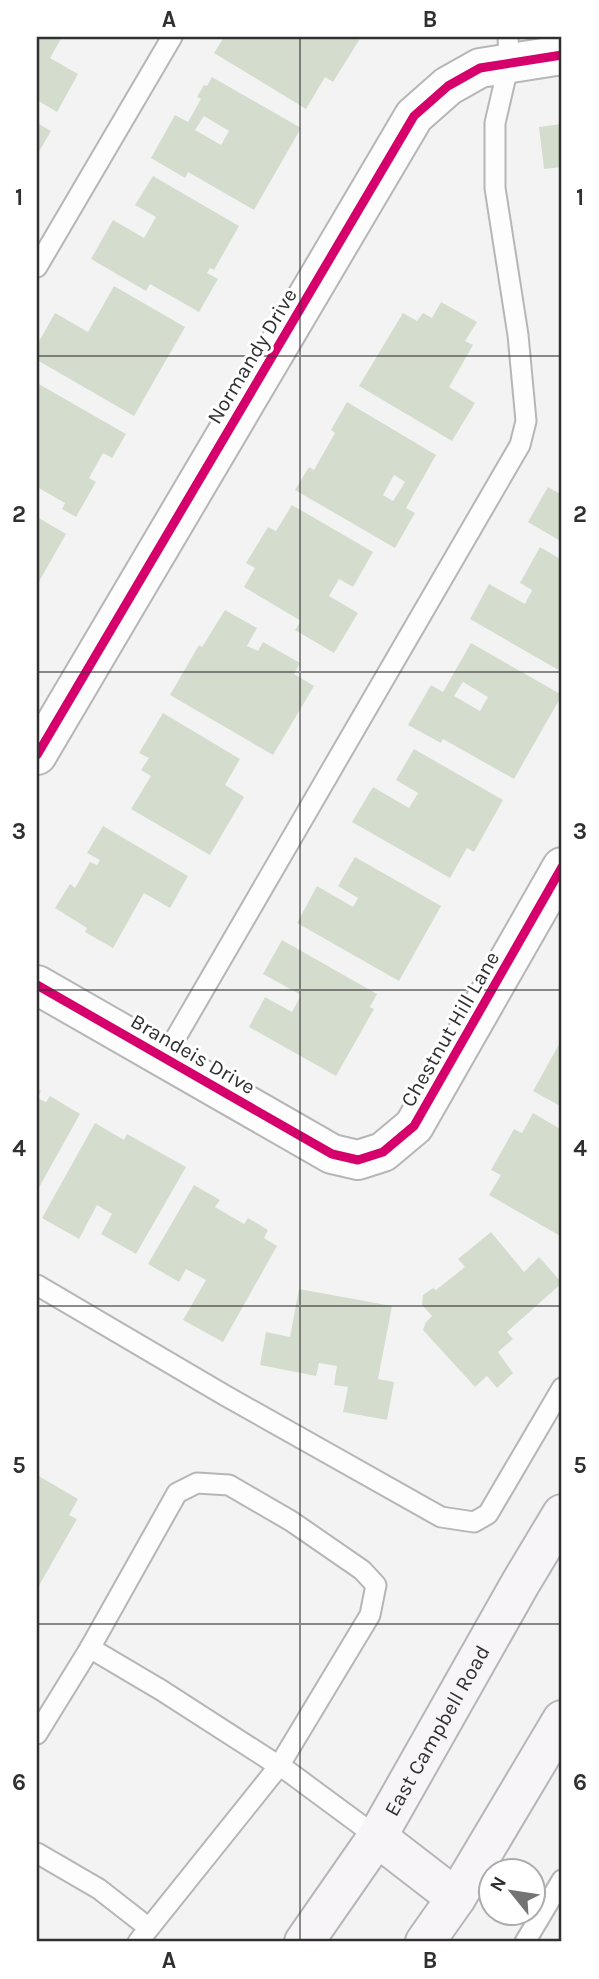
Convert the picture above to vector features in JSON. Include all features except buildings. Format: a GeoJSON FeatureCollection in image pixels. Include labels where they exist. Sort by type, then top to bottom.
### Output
{"type":"FeatureCollection","features":[{"type":"Feature","properties":{"kind":"main road","name":"East Campbell Road"},"geometry":{"type":"LineString","coordinates":[[304,1942],[377,1837],[562,1514]]}},
{"type":"Feature","properties":{"kind":"main road"},"geometry":{"type":"LineString","coordinates":[[425,1942],[456,1898],[562,1720]]}},
{"type":"Feature","properties":{"kind":"main road"},"geometry":{"type":"LineString","coordinates":[[377,1837],[456,1898]]}},
{"type":"Feature","properties":{"kind":"street","name":"Normandy Drive"},"geometry":{"type":"LineString","coordinates":[[37,755],[414,116],[449,86],[509,50],[562,55]]}},
{"type":"Feature","properties":{"kind":"street","name":"Chestnut Hill Lane"},"geometry":{"type":"LineString","coordinates":[[332,1154],[358,1160],[383,1153],[414,1126],[562,867]]}},
{"type":"Feature","properties":{"kind":"street","name":"Brandeis Drive"},"geometry":{"type":"LineString","coordinates":[[37,985],[332,1154]]}},
{"type":"Feature","properties":{"kind":"lane"},"geometry":{"type":"LineString","coordinates":[[37,267],[172,37]]}},
{"type":"Feature","properties":{"kind":"lane"},"geometry":{"type":"LineString","coordinates":[[164,1058],[520,445],[526,421],[518,335],[495,188],[495,123],[509,50]]}},
{"type":"Feature","properties":{"kind":"lane"},"geometry":{"type":"LineString","coordinates":[[37,1285],[441,1517],[474,1522],[488,1514],[562,1388]]}},
{"type":"Feature","properties":{"kind":"lane"},"geometry":{"type":"LineString","coordinates":[[37,1734],[177,1493],[197,1483],[229,1485],[291,1521],[362,1570],[376,1584],[370,1615],[279,1766],[144,1935],[99,1889],[37,1853]]}},
{"type":"Feature","properties":{"kind":"lane"},"geometry":{"type":"LineString","coordinates":[[89,1648],[161,1690],[279,1766],[377,1837]]}},
{"type":"Feature","properties":{"kind":"lane"},"geometry":{"type":"LineString","coordinates":[[525,1942],[562,1880]]}},
{"type":"Feature","properties":{"kind":"cycle path"},"geometry":{"type":"LineString","coordinates":[[37,755],[414,116],[448,86],[480,68],[562,55]]}},
{"type":"Feature","properties":{"kind":"cycle path"},"geometry":{"type":"LineString","coordinates":[[37,985],[332,1154],[358,1160],[383,1152],[414,1126],[562,867]]}}]}
